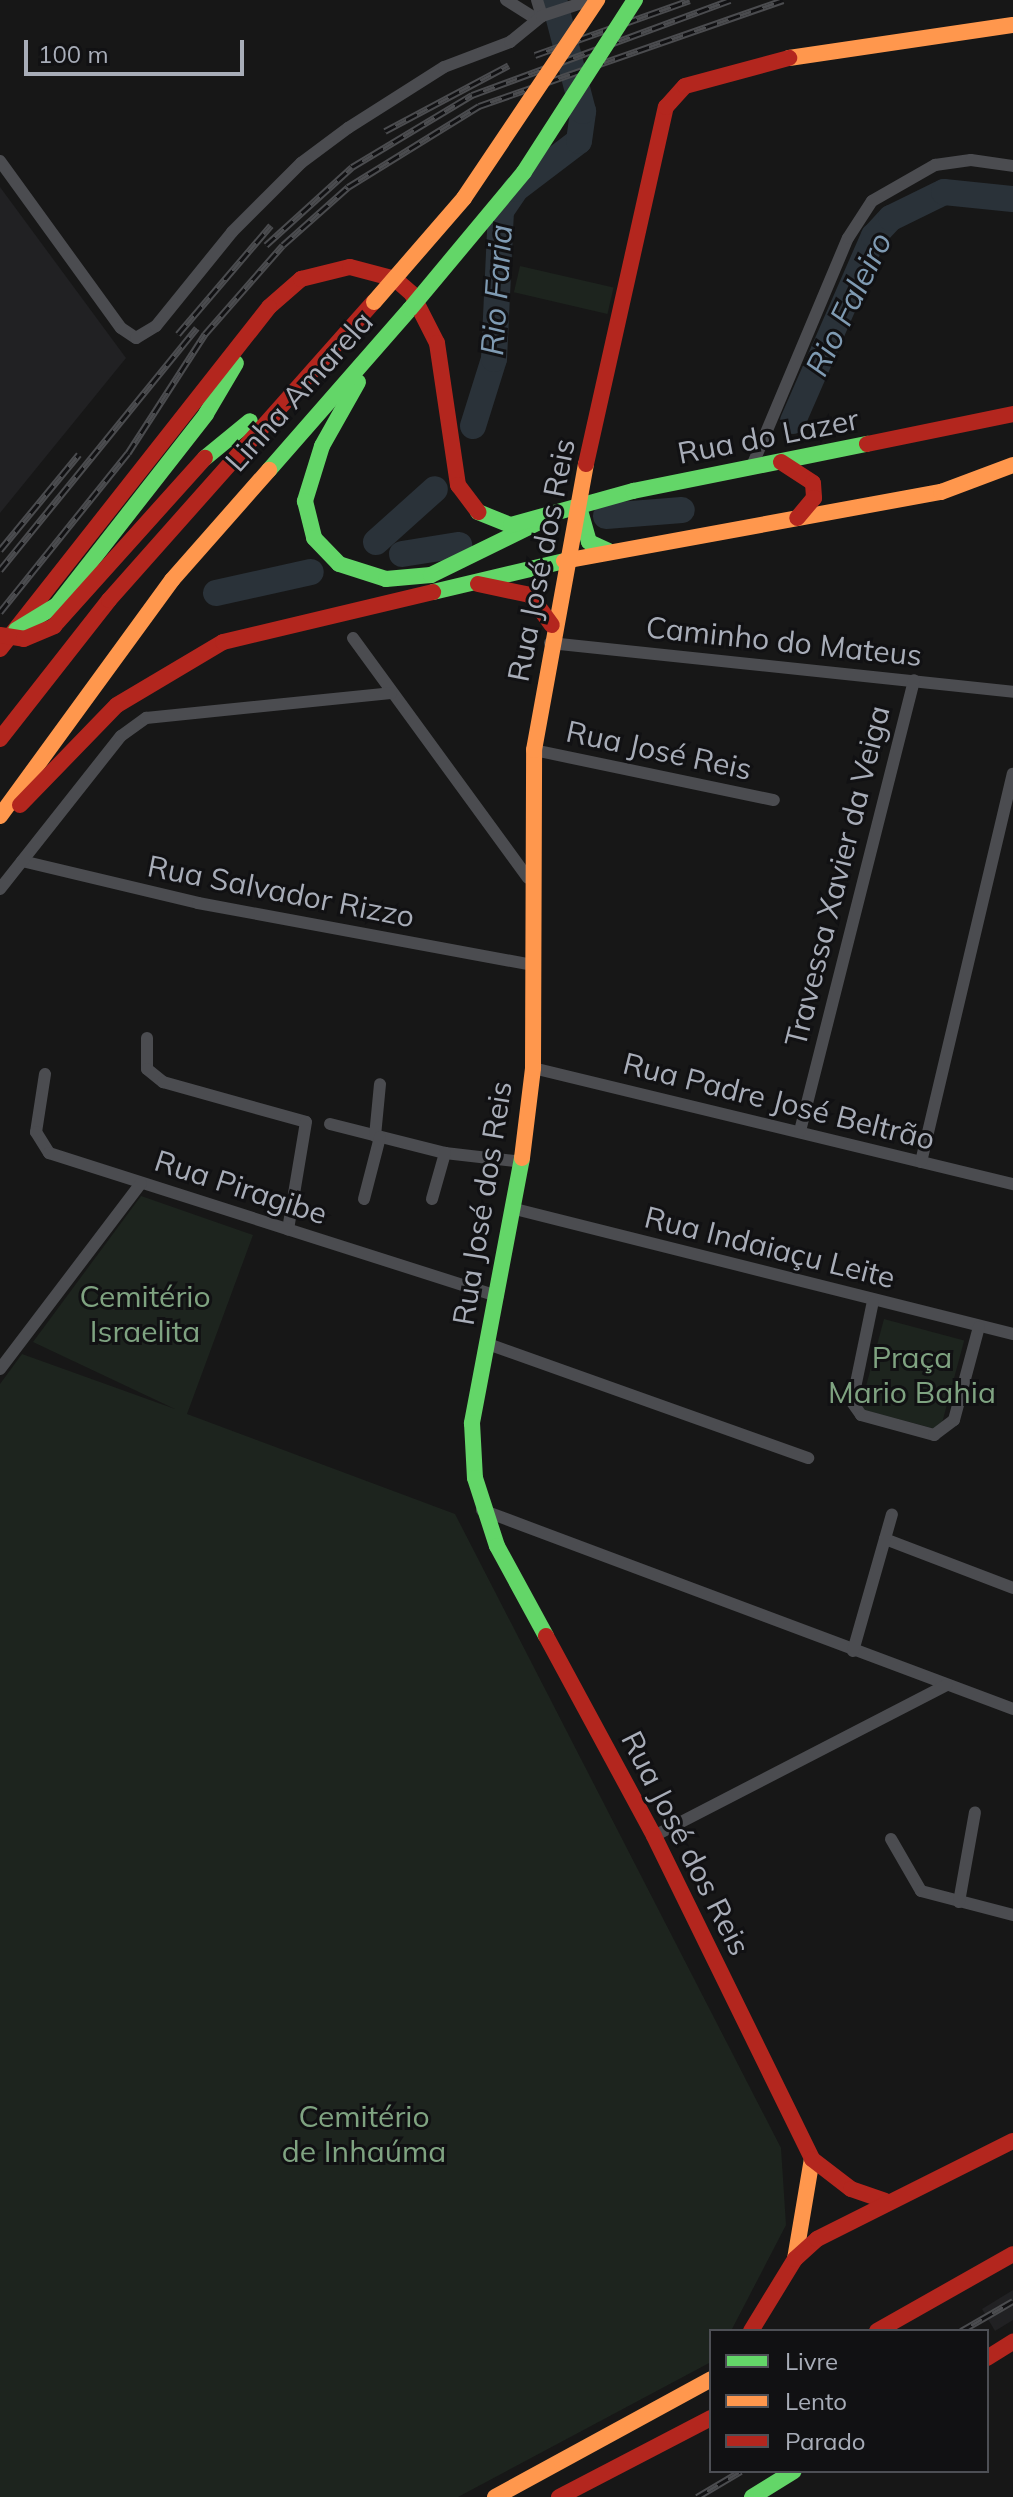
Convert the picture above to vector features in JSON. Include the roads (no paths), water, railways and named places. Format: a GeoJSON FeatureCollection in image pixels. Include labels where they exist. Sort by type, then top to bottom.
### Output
{"type":"FeatureCollection","features":[{"type":"Feature","properties":{"kind":"main road","name":"Linha Amarela"},"geometry":{"type":"LineString","coordinates":[[0,739],[109,600],[464,198],[597,0]]}},
{"type":"Feature","properties":{"kind":"main road","name":"Linha Amarela"},"geometry":{"type":"LineString","coordinates":[[0,816],[172,580],[410,309],[524,172],[635,0]]}},
{"type":"Feature","properties":{"kind":"main road","name":"Rua José dos Reis"},"geometry":{"type":"LineString","coordinates":[[885,2201],[843,2185],[812,2159],[654,1836],[482,1510],[472,1423],[515,1209],[533,1068],[528,878],[534,750],[552,625],[564,561],[673,94],[699,79],[811,52],[1013,25]]}},
{"type":"Feature","properties":{"kind":"main road"},"geometry":{"type":"LineString","coordinates":[[0,649],[269,307],[301,279],[328,270],[371,270],[395,279],[425,308],[437,343],[450,466],[466,498],[494,522],[537,523]]}},
{"type":"Feature","properties":{"kind":"main road"},"geometry":{"type":"LineString","coordinates":[[0,634],[30,625],[57,605],[206,414],[269,307]]}},
{"type":"Feature","properties":{"kind":"main road","name":"Rua do Lazer"},"geometry":{"type":"LineString","coordinates":[[372,353],[310,474],[308,521],[326,553],[369,577],[405,579],[454,565],[537,523],[579,507],[752,466],[1013,414]]}},
{"type":"Feature","properties":{"kind":"main road"},"geometry":{"type":"LineString","coordinates":[[0,634],[24,639],[54,626],[205,458],[316,366]]}},
{"type":"Feature","properties":{"kind":"main road"},"geometry":{"type":"LineString","coordinates":[[778,461],[813,483],[814,498],[796,519]]}},
{"type":"Feature","properties":{"kind":"main road"},"geometry":{"type":"LineString","coordinates":[[0,826],[117,705],[182,661],[223,642],[608,551],[941,492],[1013,465]]}},
{"type":"Feature","properties":{"kind":"main road"},"geometry":{"type":"LineString","coordinates":[[579,507],[589,542],[608,551]]}},
{"type":"Feature","properties":{"kind":"main road"},"geometry":{"type":"LineString","coordinates":[[469,582],[530,595],[552,625]]}},
{"type":"Feature","properties":{"kind":"main road"},"geometry":{"type":"LineString","coordinates":[[795,2259],[885,2201],[1013,2141]]}},
{"type":"Feature","properties":{"kind":"main road"},"geometry":{"type":"LineString","coordinates":[[752,2329],[795,2259],[812,2159]]}},
{"type":"Feature","properties":{"kind":"main road"},"geometry":{"type":"LineString","coordinates":[[881,2329],[1013,2254]]}},
{"type":"Feature","properties":{"kind":"main road"},"geometry":{"type":"LineString","coordinates":[[768,2329],[769,2301]]}},
{"type":"Feature","properties":{"kind":"main road"},"geometry":{"type":"LineString","coordinates":[[989,2357],[1013,2342]]}},
{"type":"Feature","properties":{"kind":"main road"},"geometry":{"type":"LineString","coordinates":[[495,2497],[709,2380]]}},
{"type":"Feature","properties":{"kind":"main road"},"geometry":{"type":"LineString","coordinates":[[559,2497],[709,2419]]}},
{"type":"Feature","properties":{"kind":"main road"},"geometry":{"type":"LineString","coordinates":[[752,2497],[791,2473]]}},
{"type":"Feature","properties":{"kind":"street"},"geometry":{"type":"LineString","coordinates":[[506,0],[555,11]]}},
{"type":"Feature","properties":{"kind":"street"},"geometry":{"type":"LineString","coordinates":[[537,0],[555,11]]}},
{"type":"Feature","properties":{"kind":"street"},"geometry":{"type":"LineString","coordinates":[[0,161],[121,328],[136,338],[156,326],[232,232],[301,163],[387,100],[510,42],[555,11],[591,0]]}},
{"type":"Feature","properties":{"kind":"street"},"geometry":{"type":"LineString","coordinates":[[752,466],[848,238],[872,201],[935,165],[971,160],[1013,166]]}},
{"type":"Feature","properties":{"kind":"street"},"geometry":{"type":"LineString","coordinates":[[353,638],[528,878]]}},
{"type":"Feature","properties":{"kind":"street","name":"Caminho do Mateus"},"geometry":{"type":"LineString","coordinates":[[550,643],[1013,692]]}},
{"type":"Feature","properties":{"kind":"street","name":"Travessa Xavier da Veiga"},"geometry":{"type":"LineString","coordinates":[[800,1131],[914,680]]}},
{"type":"Feature","properties":{"kind":"street"},"geometry":{"type":"LineString","coordinates":[[0,889],[121,736],[146,718],[391,693]]}},
{"type":"Feature","properties":{"kind":"street","name":"Rua José Reis"},"geometry":{"type":"LineString","coordinates":[[534,750],[774,800]]}},
{"type":"Feature","properties":{"kind":"street"},"geometry":{"type":"LineString","coordinates":[[921,1162],[1013,774]]}},
{"type":"Feature","properties":{"kind":"street","name":"Rua Salvador Rizzo"},"geometry":{"type":"LineString","coordinates":[[22,861],[198,903],[532,965]]}},
{"type":"Feature","properties":{"kind":"street"},"geometry":{"type":"LineString","coordinates":[[147,1038],[147,1069],[163,1082],[306,1122],[288,1229]]}},
{"type":"Feature","properties":{"kind":"street","name":"Rua Padre José Beltrão"},"geometry":{"type":"LineString","coordinates":[[533,1068],[1013,1184]]}},
{"type":"Feature","properties":{"kind":"street","name":"Rua Piragibe"},"geometry":{"type":"LineString","coordinates":[[45,1074],[36,1132],[49,1153],[498,1296]]}},
{"type":"Feature","properties":{"kind":"street"},"geometry":{"type":"LineString","coordinates":[[364,1199],[378,1136],[380,1084]]}},
{"type":"Feature","properties":{"kind":"street"},"geometry":{"type":"LineString","coordinates":[[330,1124],[445,1153],[523,1162]]}},
{"type":"Feature","properties":{"kind":"street"},"geometry":{"type":"LineString","coordinates":[[432,1199],[445,1153]]}},
{"type":"Feature","properties":{"kind":"street"},"geometry":{"type":"LineString","coordinates":[[0,1369],[141,1183]]}},
{"type":"Feature","properties":{"kind":"street","name":"Rua Indaiaçu Leite"},"geometry":{"type":"LineString","coordinates":[[515,1209],[1013,1334]]}},
{"type":"Feature","properties":{"kind":"street"},"geometry":{"type":"LineString","coordinates":[[873,1301],[852,1402],[861,1415],[934,1435],[954,1420],[979,1327]]}},
{"type":"Feature","properties":{"kind":"street"},"geometry":{"type":"LineString","coordinates":[[488,1344],[808,1458]]}},
{"type":"Feature","properties":{"kind":"street"},"geometry":{"type":"LineString","coordinates":[[482,1510],[1013,1709]]}},
{"type":"Feature","properties":{"kind":"street"},"geometry":{"type":"LineString","coordinates":[[853,1651],[892,1514]]}},
{"type":"Feature","properties":{"kind":"street"},"geometry":{"type":"LineString","coordinates":[[885,1539],[1013,1588]]}},
{"type":"Feature","properties":{"kind":"street"},"geometry":{"type":"LineString","coordinates":[[654,1836],[946,1685]]}},
{"type":"Feature","properties":{"kind":"street"},"geometry":{"type":"LineString","coordinates":[[959,1902],[975,1812]]}},
{"type":"Feature","properties":{"kind":"street"},"geometry":{"type":"LineString","coordinates":[[891,1839],[921,1891],[1013,1915]]}},
{"type":"Feature","properties":{"kind":"waterway","name":"Rio Faria"},"geometry":{"type":"LineString","coordinates":[[473,426],[494,359],[501,211],[516,189],[579,141],[583,111],[554,0]]}},
{"type":"Feature","properties":{"kind":"waterway","name":"Rio Faleiro"},"geometry":{"type":"LineString","coordinates":[[793,421],[874,236],[891,218],[944,192],[1013,199]]}},
{"type":"Feature","properties":{"kind":"waterway","name":"Rio Faria"},"geometry":{"type":"LineString","coordinates":[[376,542],[435,489]]}},
{"type":"Feature","properties":{"kind":"waterway","name":"Rio Faleiro"},"geometry":{"type":"LineString","coordinates":[[606,516],[682,510]]}},
{"type":"Feature","properties":{"kind":"waterway","name":"Rio Faleiro"},"geometry":{"type":"LineString","coordinates":[[402,554],[459,545]]}},
{"type":"Feature","properties":{"kind":"waterway","name":"Rio Faria"},"geometry":{"type":"LineString","coordinates":[[216,593],[311,572]]}},
{"type":"Feature","properties":{"kind":"railway"},"geometry":{"type":"LineString","coordinates":[[535,55],[690,0]]}},
{"type":"Feature","properties":{"kind":"railway"},"geometry":{"type":"LineString","coordinates":[[266,245],[352,167],[472,95],[730,0]]}},
{"type":"Feature","properties":{"kind":"railway"},"geometry":{"type":"LineString","coordinates":[[0,612],[128,453],[205,334],[283,245],[348,187],[479,106],[783,0]]}},
{"type":"Feature","properties":{"kind":"railway"},"geometry":{"type":"LineString","coordinates":[[385,131],[509,65]]}},
{"type":"Feature","properties":{"kind":"railway"},"geometry":{"type":"LineString","coordinates":[[178,334],[271,225]]}},
{"type":"Feature","properties":{"kind":"railway"},"geometry":{"type":"LineString","coordinates":[[0,570],[197,328]]}},
{"type":"Feature","properties":{"kind":"railway"},"geometry":{"type":"LineString","coordinates":[[0,550],[79,454]]}},
{"type":"Feature","properties":{"kind":"railway"},"geometry":{"type":"LineString","coordinates":[[964,2329],[1013,2301]]}},
{"type":"Feature","properties":{"kind":"railway"},"geometry":{"type":"LineString","coordinates":[[697,2497],[738,2473]]}},
{"type":"Feature","properties":{"kind":"park label","name":"Cemitério Israelita"},"geometry":{"type":"Point","coordinates":[145,1313]}},
{"type":"Feature","properties":{"kind":"park label","name":"Praça Mario Bahia"},"geometry":{"type":"Point","coordinates":[912,1374]}},
{"type":"Feature","properties":{"kind":"park label","name":"Cemitério de Inhaúma"},"geometry":{"type":"Point","coordinates":[364,2133]}}]}
